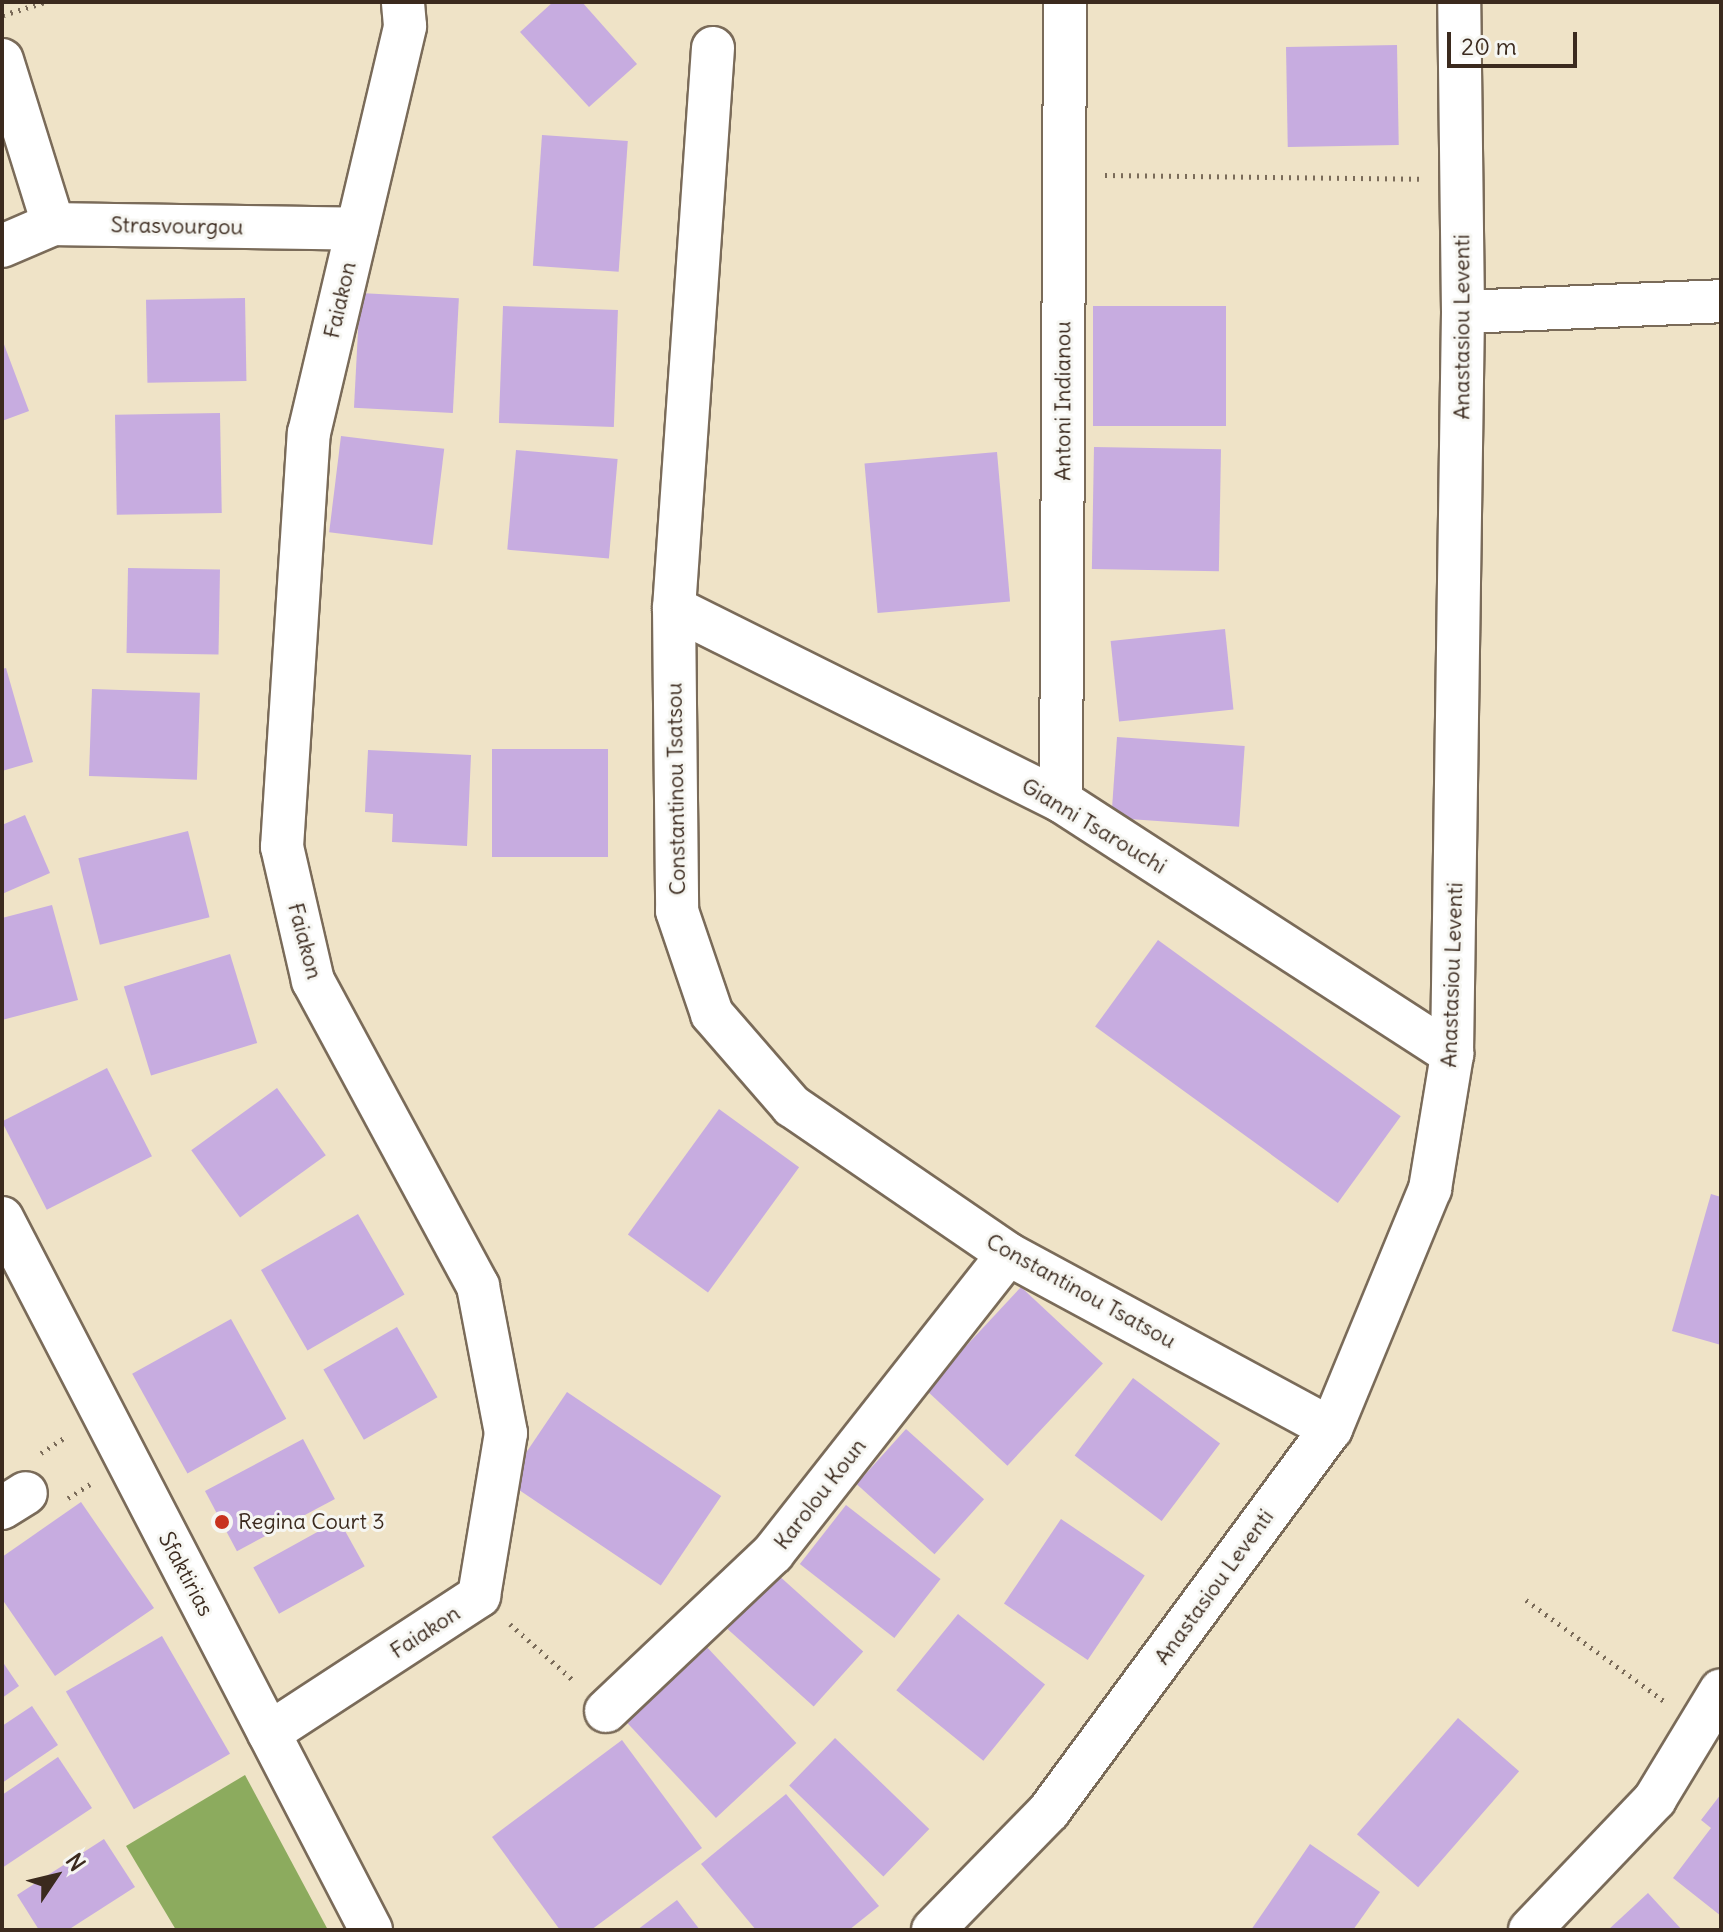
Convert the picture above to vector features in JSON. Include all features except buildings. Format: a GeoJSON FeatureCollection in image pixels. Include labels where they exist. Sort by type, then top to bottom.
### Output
{"type":"FeatureCollection","features":[{"type":"Feature","properties":{"kind":"street","name":"Faiakon"},"geometry":{"type":"LineString","coordinates":[[269,1733],[479,1596],[506,1433],[478,1286],[313,981],[282,847],[309,433],[405,26],[403,2]]}},
{"type":"Feature","properties":{"kind":"street","name":"Antoni Indianou"},"geometry":{"type":"LineString","coordinates":[[1061,801],[1065,2]]}},
{"type":"Feature","properties":{"kind":"street","name":"Anastasiou Leventi"},"geometry":{"type":"LineString","coordinates":[[933,1930],[1049,1811],[1331,1429],[1430,1189],[1452,1054],[1463,312],[1459,2]]}},
{"type":"Feature","properties":{"kind":"street","name":"Constantinou Tsatsou"},"geometry":{"type":"LineString","coordinates":[[713,48],[674,608],[677,911],[712,1014],[792,1106],[1008,1254],[1331,1429]]}},
{"type":"Feature","properties":{"kind":"street"},"geometry":{"type":"LineString","coordinates":[[2,60],[53,224]]}},
{"type":"Feature","properties":{"kind":"street","name":"Strasvourgou"},"geometry":{"type":"LineString","coordinates":[[2,246],[53,224],[357,229]]}},
{"type":"Feature","properties":{"kind":"street"},"geometry":{"type":"LineString","coordinates":[[1463,312],[1721,301]]}},
{"type":"Feature","properties":{"kind":"street","name":"Gianni Tsarouchi"},"geometry":{"type":"LineString","coordinates":[[674,608],[1061,801],[1452,1054]]}},
{"type":"Feature","properties":{"kind":"street","name":"Sfaktirias"},"geometry":{"type":"LineString","coordinates":[[2,1218],[371,1930]]}},
{"type":"Feature","properties":{"kind":"street","name":"Karolou Koun"},"geometry":{"type":"LineString","coordinates":[[606,1711],[773,1553],[1008,1254]]}},
{"type":"Feature","properties":{"kind":"street"},"geometry":{"type":"LineString","coordinates":[[1530,1930],[1655,1799],[1721,1690]]}},
{"type":"Feature","properties":{"kind":"path"},"geometry":{"type":"LineString","coordinates":[[2,15],[45,2]]}},
{"type":"Feature","properties":{"kind":"path"},"geometry":{"type":"LineString","coordinates":[[1064,175],[1462,180]]}},
{"type":"Feature","properties":{"kind":"path"},"geometry":{"type":"LineString","coordinates":[[22,1486],[102,1413]]}},
{"type":"Feature","properties":{"kind":"path"},"geometry":{"type":"LineString","coordinates":[[479,1596],[606,1711]]}},
{"type":"Feature","properties":{"kind":"path"},"geometry":{"type":"LineString","coordinates":[[1526,1600],[1700,1727]]}},
{"type":"Feature","properties":{"kind":"green space"},"geometry":{"type":"Polygon","coordinates":[[[245,1775],[328,1930],[176,1930],[126,1846],[245,1775]]]}},
{"type":"Feature","properties":{"kind":"place","name":"Regina Court 3"},"geometry":{"type":"Point","coordinates":[222,1522]}}]}
